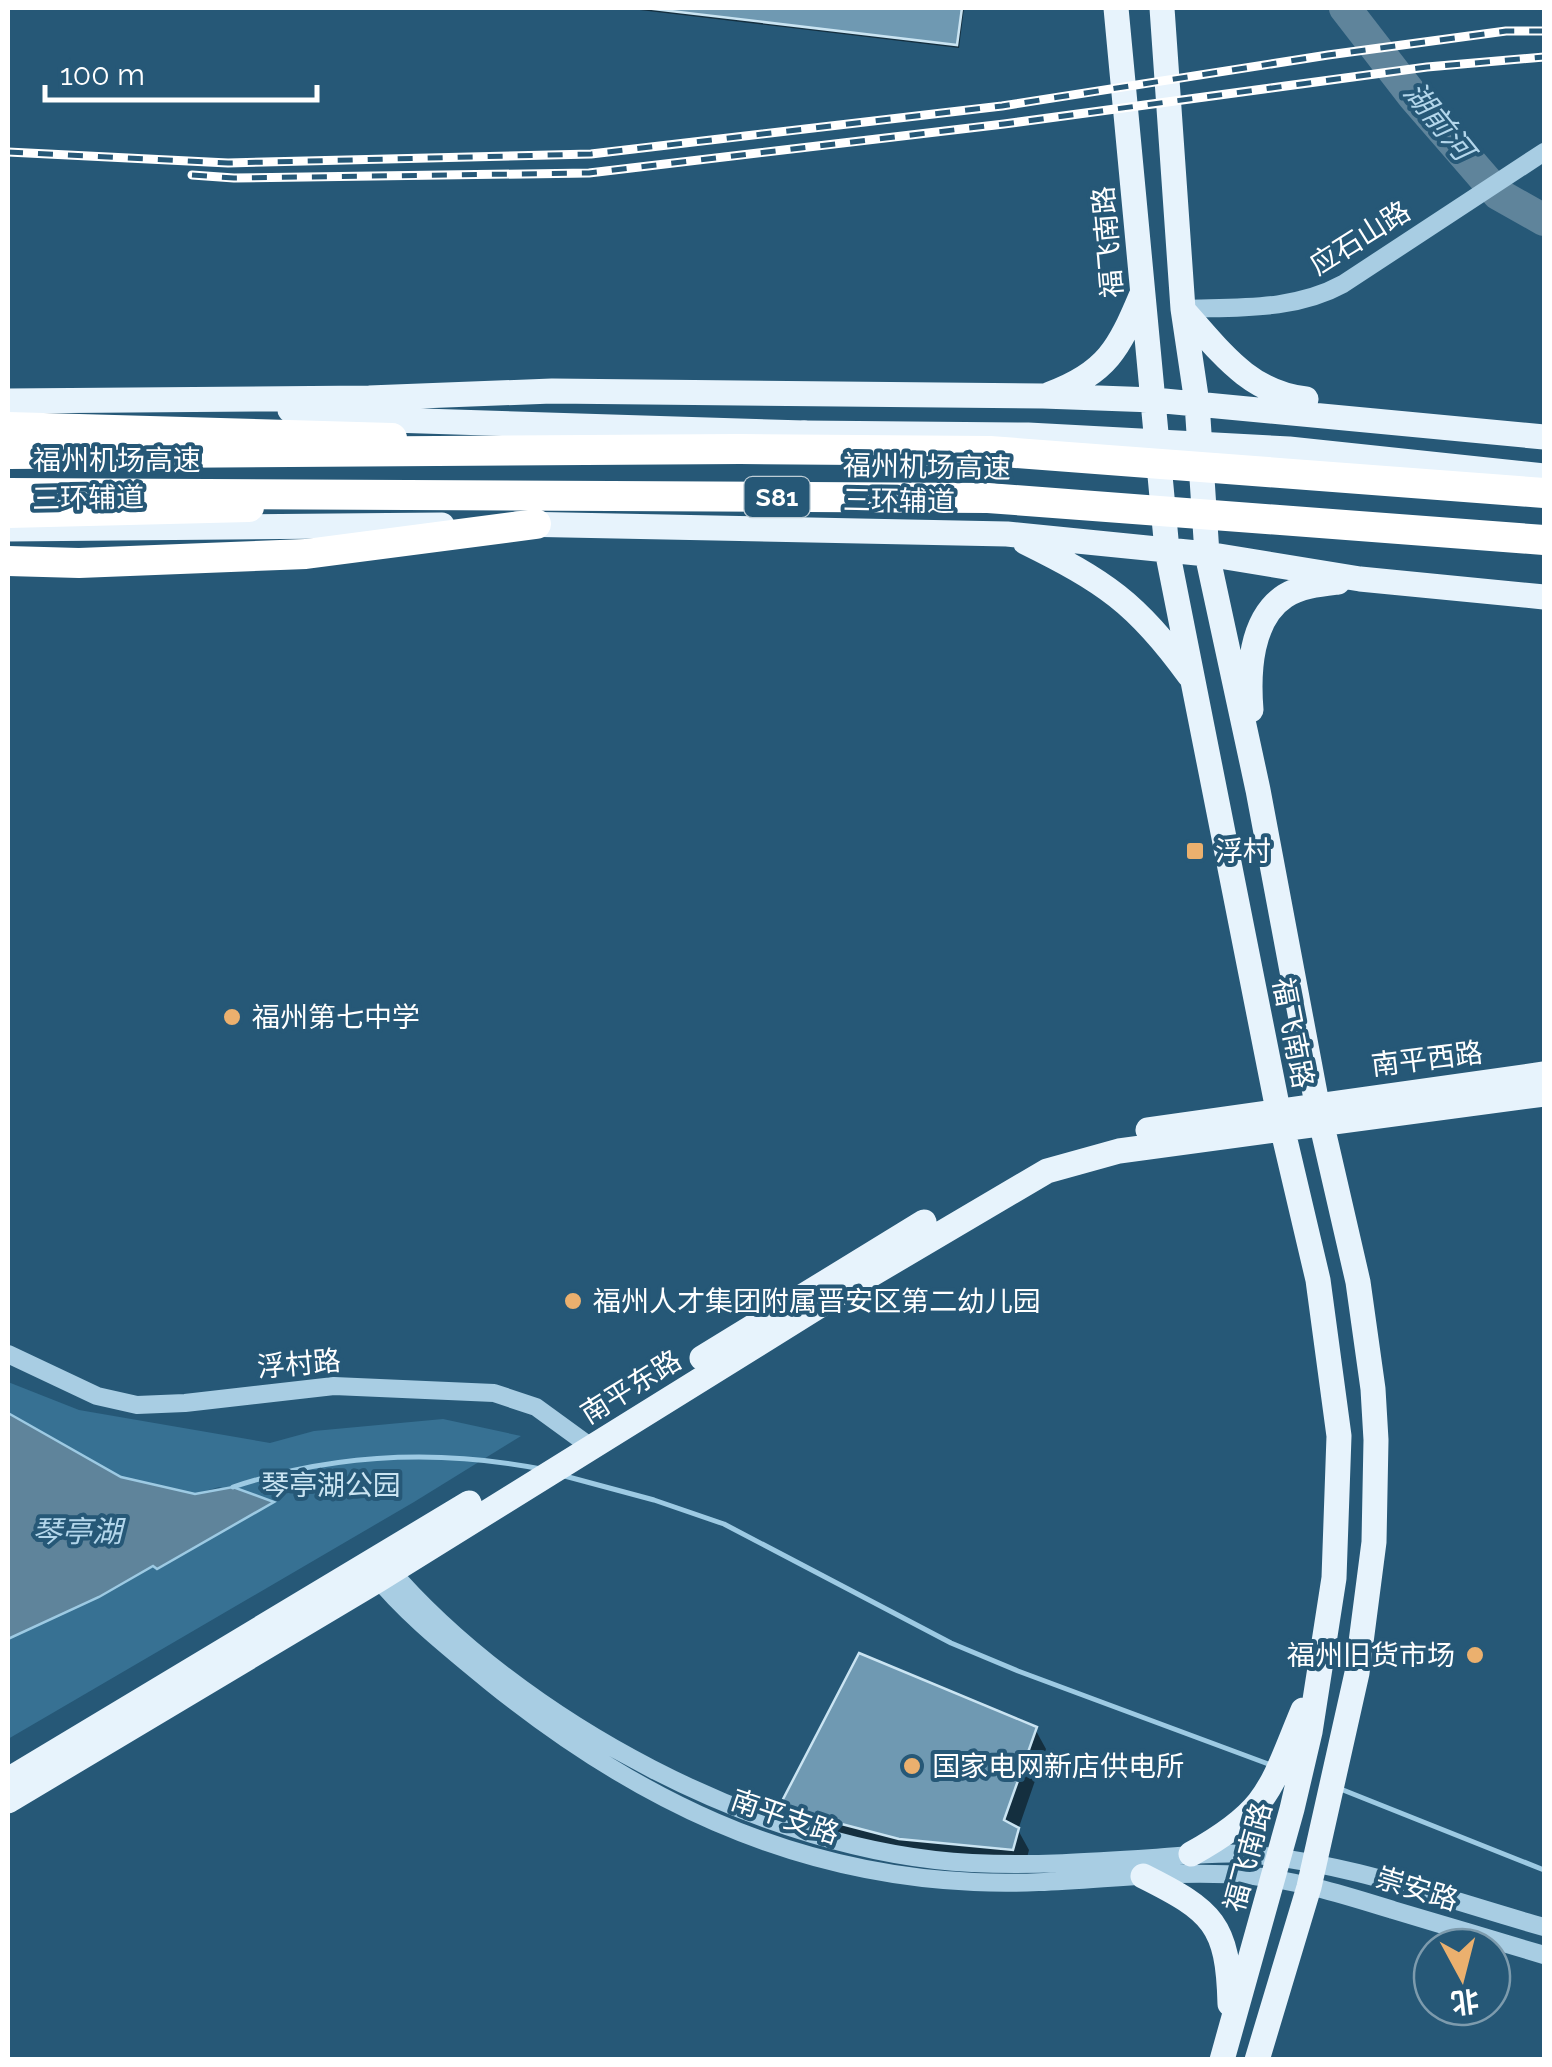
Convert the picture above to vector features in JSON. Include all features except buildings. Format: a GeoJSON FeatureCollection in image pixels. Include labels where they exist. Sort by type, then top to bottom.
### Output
{"type":"FeatureCollection","features":[{"type":"Feature","properties":{"kind":"highway"},"geometry":{"type":"LineString","coordinates":[[8,427],[740,449]]}},
{"type":"Feature","properties":{"kind":"highway","name":"福州机场高速"},"geometry":{"type":"LineString","coordinates":[[8,454],[990,451],[1544,492]]}},
{"type":"Feature","properties":{"kind":"highway","name":"福州机场高速"},"geometry":{"type":"LineString","coordinates":[[8,493],[988,498],[1544,540]]}},
{"type":"Feature","properties":{"kind":"highway"},"geometry":{"type":"LineString","coordinates":[[8,513],[192,510],[462,494]]}},
{"type":"Feature","properties":{"kind":"highway"},"geometry":{"type":"LineString","coordinates":[[8,561],[79,563],[306,554],[536,524]]}},
{"type":"Feature","properties":{"kind":"main road","name":"福飞南路"},"geometry":{"type":"LineString","coordinates":[[1116,8],[1167,550],[1280,1120],[1318,1280],[1339,1436],[1336,1547],[1322,1666],[1304,1729],[1292,1809],[1222,2060]]}},
{"type":"Feature","properties":{"kind":"main road","name":"福飞南路"},"geometry":{"type":"LineString","coordinates":[[1162,8],[1183,309],[1198,404],[1207,554],[1367,1329],[1376,1440],[1368,1609],[1343,1742],[1311,1875],[1257,2060]]}},
{"type":"Feature","properties":{"kind":"main road"},"geometry":{"type":"LineString","coordinates":[[1043,396],[1071,386],[1103,366],[1116,350],[1143,291]]}},
{"type":"Feature","properties":{"kind":"main road"},"geometry":{"type":"LineString","coordinates":[[1183,309],[1237,368],[1274,394],[1438,413],[1533,436]]}},
{"type":"Feature","properties":{"kind":"main road"},"geometry":{"type":"LineString","coordinates":[[8,401],[238,400],[552,391],[1043,396],[1154,400],[1533,436]]}},
{"type":"Feature","properties":{"kind":"main road"},"geometry":{"type":"LineString","coordinates":[[238,400],[328,418],[1028,435],[1288,449],[1544,476]]}},
{"type":"Feature","properties":{"kind":"main road","name":"三环辅道"},"geometry":{"type":"LineString","coordinates":[[8,529],[536,524],[1007,534],[1207,554],[1360,579],[1544,597]]}},
{"type":"Feature","properties":{"kind":"main road"},"geometry":{"type":"LineString","coordinates":[[1007,534],[1077,567],[1110,589],[1142,616],[1194,682]]}},
{"type":"Feature","properties":{"kind":"main road"},"geometry":{"type":"LineString","coordinates":[[1258,790],[1250,701],[1252,654],[1262,622],[1284,596],[1314,585],[1360,579]]}},
{"type":"Feature","properties":{"kind":"main road","name":"南平西路"},"geometry":{"type":"LineString","coordinates":[[1320,1114],[1544,1074]]}},
{"type":"Feature","properties":{"kind":"main road","name":"南平西路"},"geometry":{"type":"LineString","coordinates":[[1320,1114],[1544,1094]]}},
{"type":"Feature","properties":{"kind":"main road","name":"南平东路"},"geometry":{"type":"LineString","coordinates":[[8,1801],[576,1447],[847,1268],[1032,1162],[1116,1135],[1320,1114]]}},
{"type":"Feature","properties":{"kind":"main road","name":"南平东路"},"geometry":{"type":"LineString","coordinates":[[8,1780],[379,1568]]}},
{"type":"Feature","properties":{"kind":"main road"},"geometry":{"type":"LineString","coordinates":[[1191,1854],[1244,1820],[1262,1803],[1304,1729]]}},
{"type":"Feature","properties":{"kind":"main road"},"geometry":{"type":"LineString","coordinates":[[1143,1876],[1184,1897],[1214,1922],[1230,1969],[1231,2033]]}},
{"type":"Feature","properties":{"kind":"street","name":"应石山路"},"geometry":{"type":"LineString","coordinates":[[1183,309],[1278,305],[1318,297],[1544,152]]}},
{"type":"Feature","properties":{"kind":"street","name":"浮村路"},"geometry":{"type":"LineString","coordinates":[[8,1354],[97,1396],[122,1403],[168,1404],[334,1386],[476,1391],[524,1401],[576,1447]]}},
{"type":"Feature","properties":{"kind":"street","name":"南平支路"},"geometry":{"type":"LineString","coordinates":[[379,1568],[492,1666],[556,1711],[667,1775],[780,1824],[851,1845],[956,1862],[1029,1864],[1191,1854],[1276,1869]]}},
{"type":"Feature","properties":{"kind":"street","name":"南平支路"},"geometry":{"type":"LineString","coordinates":[[379,1568],[431,1634],[562,1738],[660,1796],[758,1840],[827,1863],[931,1880],[1004,1883],[1230,1875],[1276,1869]]}},
{"type":"Feature","properties":{"kind":"street","name":"崇安路"},"geometry":{"type":"LineString","coordinates":[[1276,1869],[1544,1927]]}},
{"type":"Feature","properties":{"kind":"street","name":"崇安路"},"geometry":{"type":"LineString","coordinates":[[1311,1875],[1544,1956]]}},
{"type":"Feature","properties":{"kind":"green space","name":"琴亭湖公园"},"geometry":{"type":"Polygon","coordinates":[[[8,1382],[79,1410],[270,1443],[314,1431],[443,1419],[521,1436],[8,1739],[8,1639],[99,1597],[153,1566],[157,1569],[273,1502],[219,1487],[195,1494],[121,1477],[8,1413],[8,1382]]]}},
{"type":"Feature","properties":{"kind":"water","name":"琴亭湖"},"geometry":{"type":"Polygon","coordinates":[[[8,1413],[121,1477],[195,1494],[233,1487],[274,1502],[157,1569],[153,1566],[99,1597],[8,1639],[8,1413]]]}},
{"type":"Feature","properties":{"kind":"waterway","name":"湖前河"},"geometry":{"type":"LineString","coordinates":[[1345,8],[1413,96],[1498,194],[1544,220]]}},
{"type":"Feature","properties":{"kind":"waterway"},"geometry":{"type":"LineString","coordinates":[[233,1487],[309,1467],[386,1458],[463,1459],[541,1469]]}},
{"type":"Feature","properties":{"kind":"waterway"},"geometry":{"type":"LineString","coordinates":[[561,1475],[724,1524],[951,1643],[1271,1765]]}},
{"type":"Feature","properties":{"kind":"waterway"},"geometry":{"type":"LineString","coordinates":[[1338,1788],[1544,1870]]}},
{"type":"Feature","properties":{"kind":"railway"},"geometry":{"type":"LineString","coordinates":[[8,152],[228,163],[591,154],[1002,106],[1328,55],[1506,31],[1544,31]]}},
{"type":"Feature","properties":{"kind":"railway"},"geometry":{"type":"LineString","coordinates":[[192,175],[234,178],[589,173],[1004,124],[1427,67],[1544,57]]}},
{"type":"Feature","properties":{"kind":"place","name":"浮村"},"geometry":{"type":"Point","coordinates":[1195,851]}},
{"type":"Feature","properties":{"kind":"place","name":"福州第七中学"},"geometry":{"type":"Point","coordinates":[232,1017]}},
{"type":"Feature","properties":{"kind":"place","name":"福州人才集团附属晋安区第二幼儿园"},"geometry":{"type":"Point","coordinates":[573,1301]}},
{"type":"Feature","properties":{"kind":"place","name":"福州旧货市场"},"geometry":{"type":"Point","coordinates":[1475,1655]}},
{"type":"Feature","properties":{"kind":"place","name":"国家电网新店供电所"},"geometry":{"type":"Point","coordinates":[912,1766]}}]}
